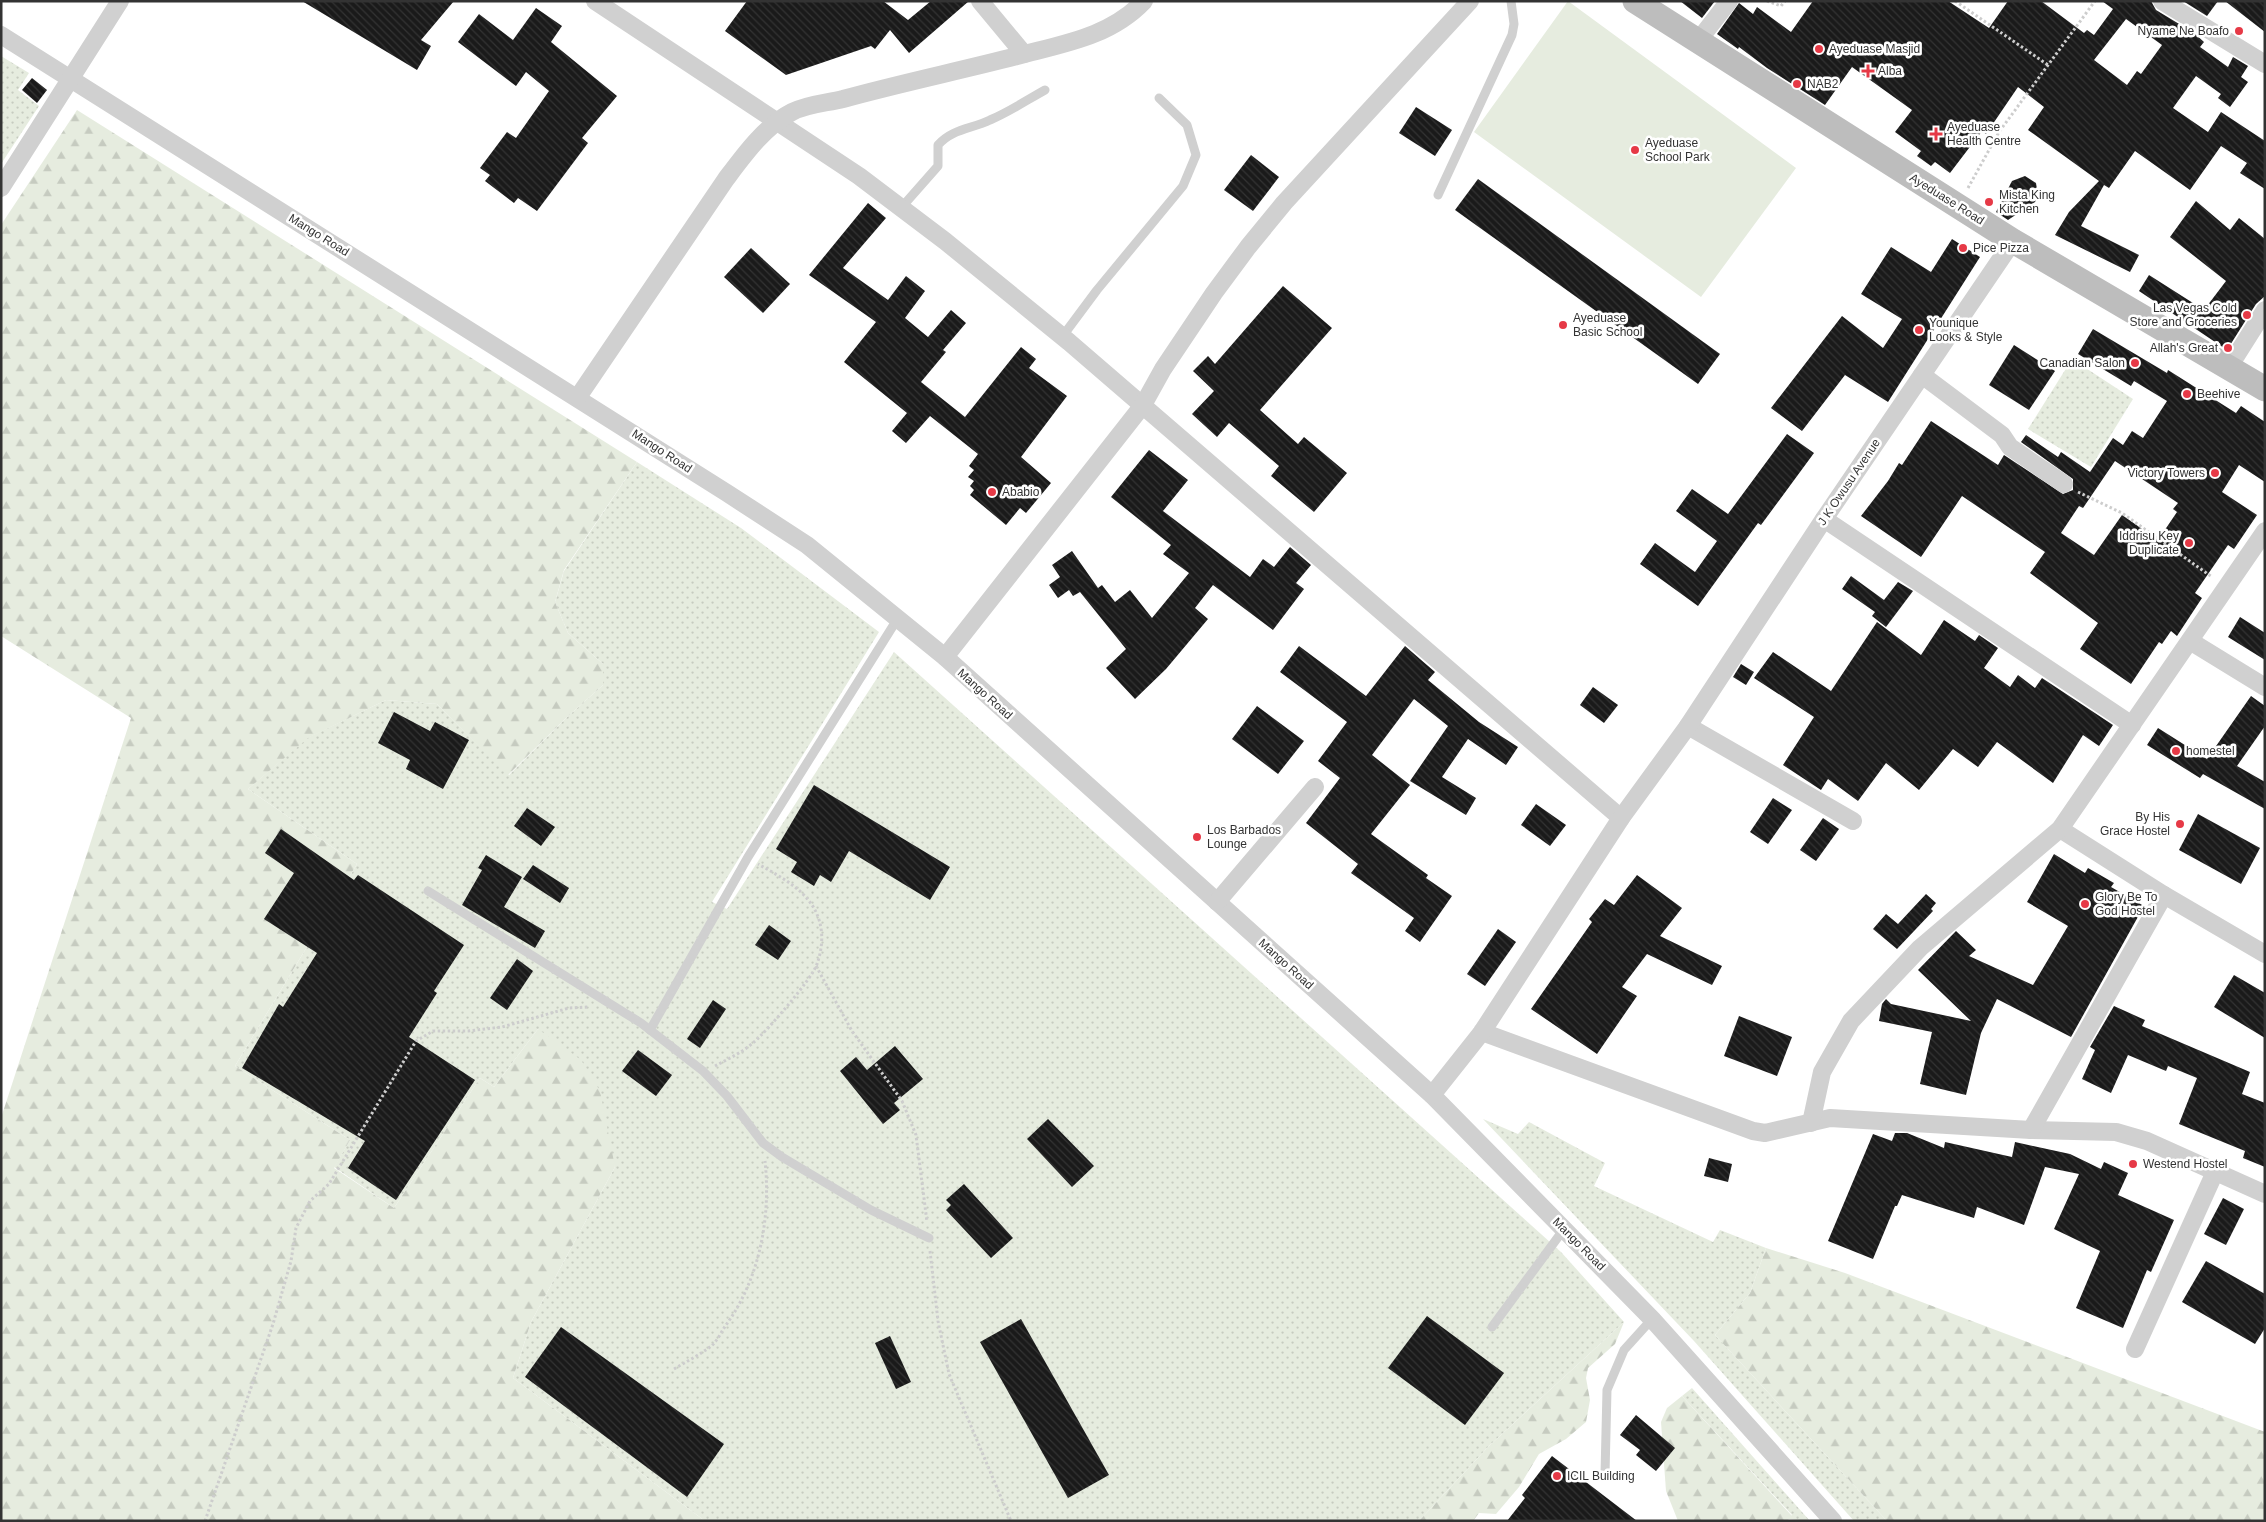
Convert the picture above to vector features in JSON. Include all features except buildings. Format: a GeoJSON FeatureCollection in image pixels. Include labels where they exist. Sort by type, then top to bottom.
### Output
{"type":"FeatureCollection","features":[{"type":"Feature","properties":{"kind":"street"},"geometry":{"type":"LineString","coordinates":[[1,188],[120,1]]}},
{"type":"Feature","properties":{"kind":"street"},"geometry":{"type":"LineString","coordinates":[[595,1],[859,176],[1062,336],[1621,818]]}},
{"type":"Feature","properties":{"kind":"street"},"geometry":{"type":"LineString","coordinates":[[980,1],[1024,54]]}},
{"type":"Feature","properties":{"kind":"street"},"geometry":{"type":"LineString","coordinates":[[578,397],[726,179],[776,121],[794,111],[1067,44],[1099,33],[1135,10],[1144,1]]}},
{"type":"Feature","properties":{"kind":"street"},"geometry":{"type":"LineString","coordinates":[[945,657],[1143,405],[1163,370],[1248,247],[1284,203],[1470,1]]}},
{"type":"Feature","properties":{"kind":"street","name":"Ayeduase Road"},"geometry":{"type":"LineString","coordinates":[[1635,1],[2013,241],[2229,366],[2265,390]]}},
{"type":"Feature","properties":{"kind":"street"},"geometry":{"type":"LineString","coordinates":[[1698,41],[1729,1]]}},
{"type":"Feature","properties":{"kind":"street"},"geometry":{"type":"LineString","coordinates":[[2162,1],[2265,64]]}},
{"type":"Feature","properties":{"kind":"street","name":"Mango Road"},"geometry":{"type":"LineString","coordinates":[[1,35],[578,397],[807,545],[898,618],[945,657],[1432,1095],[1652,1319],[1833,1521]]}},
{"type":"Feature","properties":{"kind":"street","name":"J K Owusu Avenue"},"geometry":{"type":"LineString","coordinates":[[1432,1095],[1482,1032],[1621,818],[1688,726],[1824,519],[2013,241]]}},
{"type":"Feature","properties":{"kind":"street"},"geometry":{"type":"LineString","coordinates":[[2229,366],[2265,310]]}},
{"type":"Feature","properties":{"kind":"street"},"geometry":{"type":"LineString","coordinates":[[1922,375],[2002,435],[2010,447],[2064,484]]}},
{"type":"Feature","properties":{"kind":"street"},"geometry":{"type":"LineString","coordinates":[[1824,519],[2132,725]]}},
{"type":"Feature","properties":{"kind":"street"},"geometry":{"type":"LineString","coordinates":[[1811,1123],[1822,1072],[1851,1021],[1920,948],[2060,829],[2265,531]]}},
{"type":"Feature","properties":{"kind":"street"},"geometry":{"type":"LineString","coordinates":[[2190,641],[2265,687]]}},
{"type":"Feature","properties":{"kind":"street"},"geometry":{"type":"LineString","coordinates":[[1688,726],[1853,821]]}},
{"type":"Feature","properties":{"kind":"street"},"geometry":{"type":"LineString","coordinates":[[1217,902],[1315,787]]}},
{"type":"Feature","properties":{"kind":"street"},"geometry":{"type":"LineString","coordinates":[[2060,829],[2164,895],[2265,954]]}},
{"type":"Feature","properties":{"kind":"street"},"geometry":{"type":"LineString","coordinates":[[2031,1130],[2164,895]]}},
{"type":"Feature","properties":{"kind":"street"},"geometry":{"type":"LineString","coordinates":[[1482,1032],[1753,1131],[1765,1133],[1830,1118],[2031,1130],[2116,1132],[2147,1141],[2265,1194]]}},
{"type":"Feature","properties":{"kind":"street"},"geometry":{"type":"LineString","coordinates":[[2135,1350],[2215,1172]]}},
{"type":"Feature","properties":{"kind":"lane"},"geometry":{"type":"LineString","coordinates":[[1438,194],[1512,36],[1514,24],[1511,1]]}},
{"type":"Feature","properties":{"kind":"lane"},"geometry":{"type":"LineString","coordinates":[[901,208],[938,166],[938,145],[945,137],[958,130],[989,121],[1045,90]]}},
{"type":"Feature","properties":{"kind":"lane"},"geometry":{"type":"LineString","coordinates":[[1062,336],[1096,290],[1182,186],[1196,156],[1187,125],[1159,98]]}},
{"type":"Feature","properties":{"kind":"lane"},"geometry":{"type":"LineString","coordinates":[[650,1030],[748,858],[898,618]]}},
{"type":"Feature","properties":{"kind":"lane"},"geometry":{"type":"LineString","coordinates":[[428,891],[613,1005],[650,1030],[703,1071],[727,1096],[763,1143],[782,1157],[837,1191],[928,1238]]}},
{"type":"Feature","properties":{"kind":"lane"},"geometry":{"type":"LineString","coordinates":[[1492,1327],[1564,1229]]}},
{"type":"Feature","properties":{"kind":"lane"},"geometry":{"type":"LineString","coordinates":[[1605,1474],[1607,1390],[1624,1350],[1652,1319]]}},
{"type":"Feature","properties":{"kind":"path"},"geometry":{"type":"LineString","coordinates":[[1766,1],[1781,6],[1785,1]]}},
{"type":"Feature","properties":{"kind":"path"},"geometry":{"type":"LineString","coordinates":[[1955,1],[2048,65]]}},
{"type":"Feature","properties":{"kind":"path"},"geometry":{"type":"LineString","coordinates":[[1967,212],[1968,186],[2000,132],[2095,1]]}},
{"type":"Feature","properties":{"kind":"path"},"geometry":{"type":"LineString","coordinates":[[2064,484],[2122,512],[2226,587]]}},
{"type":"Feature","properties":{"kind":"path"},"geometry":{"type":"LineString","coordinates":[[703,1071],[732,1057],[754,1042],[779,1015],[816,966],[820,951],[822,933],[818,919],[803,894],[748,858]]}},
{"type":"Feature","properties":{"kind":"path"},"geometry":{"type":"LineString","coordinates":[[205,1521],[273,1324],[291,1261],[296,1228],[310,1201],[329,1184],[416,1041],[433,1031],[468,1031],[502,1027],[569,1008],[613,1005]]}},
{"type":"Feature","properties":{"kind":"path"},"geometry":{"type":"LineString","coordinates":[[674,1369],[711,1346],[731,1319],[748,1286],[764,1235],[768,1188],[763,1143]]}},
{"type":"Feature","properties":{"kind":"green space","name":"Ayeduase School Park"},"geometry":{"type":"Polygon","coordinates":[[[1568,1],[1796,168],[1701,297],[1474,132],[1568,1]]]}},
{"type":"Feature","properties":{"kind":"green space"},"geometry":{"type":"Polygon","coordinates":[[[1,56],[29,73],[18,90],[39,106],[1,164],[1,56]]]}},
{"type":"Feature","properties":{"kind":"green space"},"geometry":{"type":"Polygon","coordinates":[[[77,110],[637,462],[564,570],[555,602],[568,633],[603,664],[603,685],[508,775],[437,704],[386,700],[308,738],[248,789],[357,864],[235,1066],[350,1140],[334,1168],[394,1208],[480,1078],[494,1087],[538,1029],[581,1060],[600,1091],[615,1167],[531,1322],[513,1378],[705,1521],[1,1521],[1,1118],[131,718],[1,636],[1,225],[77,110]]]}},
{"type":"Feature","properties":{"kind":"green space"},"geometry":{"type":"Polygon","coordinates":[[[2072,359],[2133,399],[2091,467],[2028,429],[2072,359]]]}},
{"type":"Feature","properties":{"kind":"green space"},"geometry":{"type":"Polygon","coordinates":[[[637,462],[741,528],[879,632],[712,902],[727,909],[894,652],[1561,1252],[1624,1322],[1489,1446],[1419,1521],[705,1521],[513,1378],[531,1322],[615,1167],[538,1029],[494,1087],[480,1078],[394,1208],[334,1167],[350,1140],[235,1066],[357,864],[248,789],[307,738],[386,700],[437,704],[509,775],[566,718],[603,685],[603,664],[568,633],[555,602],[564,571],[637,462]]]}},
{"type":"Feature","properties":{"kind":"green space"},"geometry":{"type":"Polygon","coordinates":[[[1483,1119],[1518,1134],[1529,1122],[1605,1163],[1594,1186],[1713,1242],[1720,1230],[1766,1248],[1750,1293],[1715,1335],[1887,1521],[1854,1521],[1694,1341],[1483,1119]]]}},
{"type":"Feature","properties":{"kind":"green space"},"geometry":{"type":"Polygon","coordinates":[[[1766,1248],[1845,1273],[2265,1432],[2265,1521],[1887,1521],[1715,1335],[1750,1293],[1766,1248]]]}},
{"type":"Feature","properties":{"kind":"green space"},"geometry":{"type":"Polygon","coordinates":[[[1624,1322],[1615,1344],[1588,1368],[1586,1378],[1590,1400],[1586,1422],[1566,1439],[1539,1454],[1519,1487],[1496,1514],[1479,1513],[1473,1521],[1419,1521],[1489,1446],[1624,1322]]]}},
{"type":"Feature","properties":{"kind":"green space"},"geometry":{"type":"Polygon","coordinates":[[[1692,1388],[1810,1521],[1788,1519],[1792,1515],[1682,1396],[1692,1388]]]}},
{"type":"Feature","properties":{"kind":"green space"},"geometry":{"type":"Polygon","coordinates":[[[1682,1396],[1792,1516],[1787,1521],[1678,1521],[1666,1491],[1661,1422],[1667,1408],[1682,1396]]]}},
{"type":"Feature","properties":{"kind":"place","name":"Nyame Ne Boafo"},"geometry":{"type":"Point","coordinates":[2239,31]}},
{"type":"Feature","properties":{"kind":"place","name":"Ayeduase Masjid"},"geometry":{"type":"Point","coordinates":[1819,49]}},
{"type":"Feature","properties":{"kind":"place","name":"Alba"},"geometry":{"type":"Point","coordinates":[1868,71]}},
{"type":"Feature","properties":{"kind":"place","name":"NAB2"},"geometry":{"type":"Point","coordinates":[1797,84]}},
{"type":"Feature","properties":{"kind":"place","name":"Ayeduase Health Centre"},"geometry":{"type":"Point","coordinates":[1936,134]}},
{"type":"Feature","properties":{"kind":"place","name":"Ayeduase School Park"},"geometry":{"type":"Point","coordinates":[1635,150]}},
{"type":"Feature","properties":{"kind":"place","name":"Mista King Kitchen"},"geometry":{"type":"Point","coordinates":[1989,202]}},
{"type":"Feature","properties":{"kind":"place","name":"Pice Pizza"},"geometry":{"type":"Point","coordinates":[1963,248]}},
{"type":"Feature","properties":{"kind":"place","name":"Las Vegas Cold Store and Groceries"},"geometry":{"type":"Point","coordinates":[2247,315]}},
{"type":"Feature","properties":{"kind":"place","name":"Ayeduase Basic School"},"geometry":{"type":"Point","coordinates":[1563,325]}},
{"type":"Feature","properties":{"kind":"place","name":"Younique Looks & Style"},"geometry":{"type":"Point","coordinates":[1919,330]}},
{"type":"Feature","properties":{"kind":"place","name":"Allah's Great"},"geometry":{"type":"Point","coordinates":[2228,348]}},
{"type":"Feature","properties":{"kind":"place","name":"Canadian Salon"},"geometry":{"type":"Point","coordinates":[2135,363]}},
{"type":"Feature","properties":{"kind":"place","name":"Beehive"},"geometry":{"type":"Point","coordinates":[2187,394]}},
{"type":"Feature","properties":{"kind":"place","name":"Victory Towers"},"geometry":{"type":"Point","coordinates":[2215,473]}},
{"type":"Feature","properties":{"kind":"place","name":"Ababio"},"geometry":{"type":"Point","coordinates":[992,492]}},
{"type":"Feature","properties":{"kind":"place","name":"Iddrisu Key Duplicate"},"geometry":{"type":"Point","coordinates":[2189,543]}},
{"type":"Feature","properties":{"kind":"place","name":"homestel"},"geometry":{"type":"Point","coordinates":[2176,751]}},
{"type":"Feature","properties":{"kind":"place","name":"By His Grace Hostel"},"geometry":{"type":"Point","coordinates":[2180,824]}},
{"type":"Feature","properties":{"kind":"place","name":"Los Barbados Lounge"},"geometry":{"type":"Point","coordinates":[1197,837]}},
{"type":"Feature","properties":{"kind":"place","name":"Glory Be To God Hostel"},"geometry":{"type":"Point","coordinates":[2085,904]}},
{"type":"Feature","properties":{"kind":"place","name":"Westend Hostel"},"geometry":{"type":"Point","coordinates":[2133,1164]}},
{"type":"Feature","properties":{"kind":"place","name":"ICIL Building"},"geometry":{"type":"Point","coordinates":[1557,1476]}}]}
